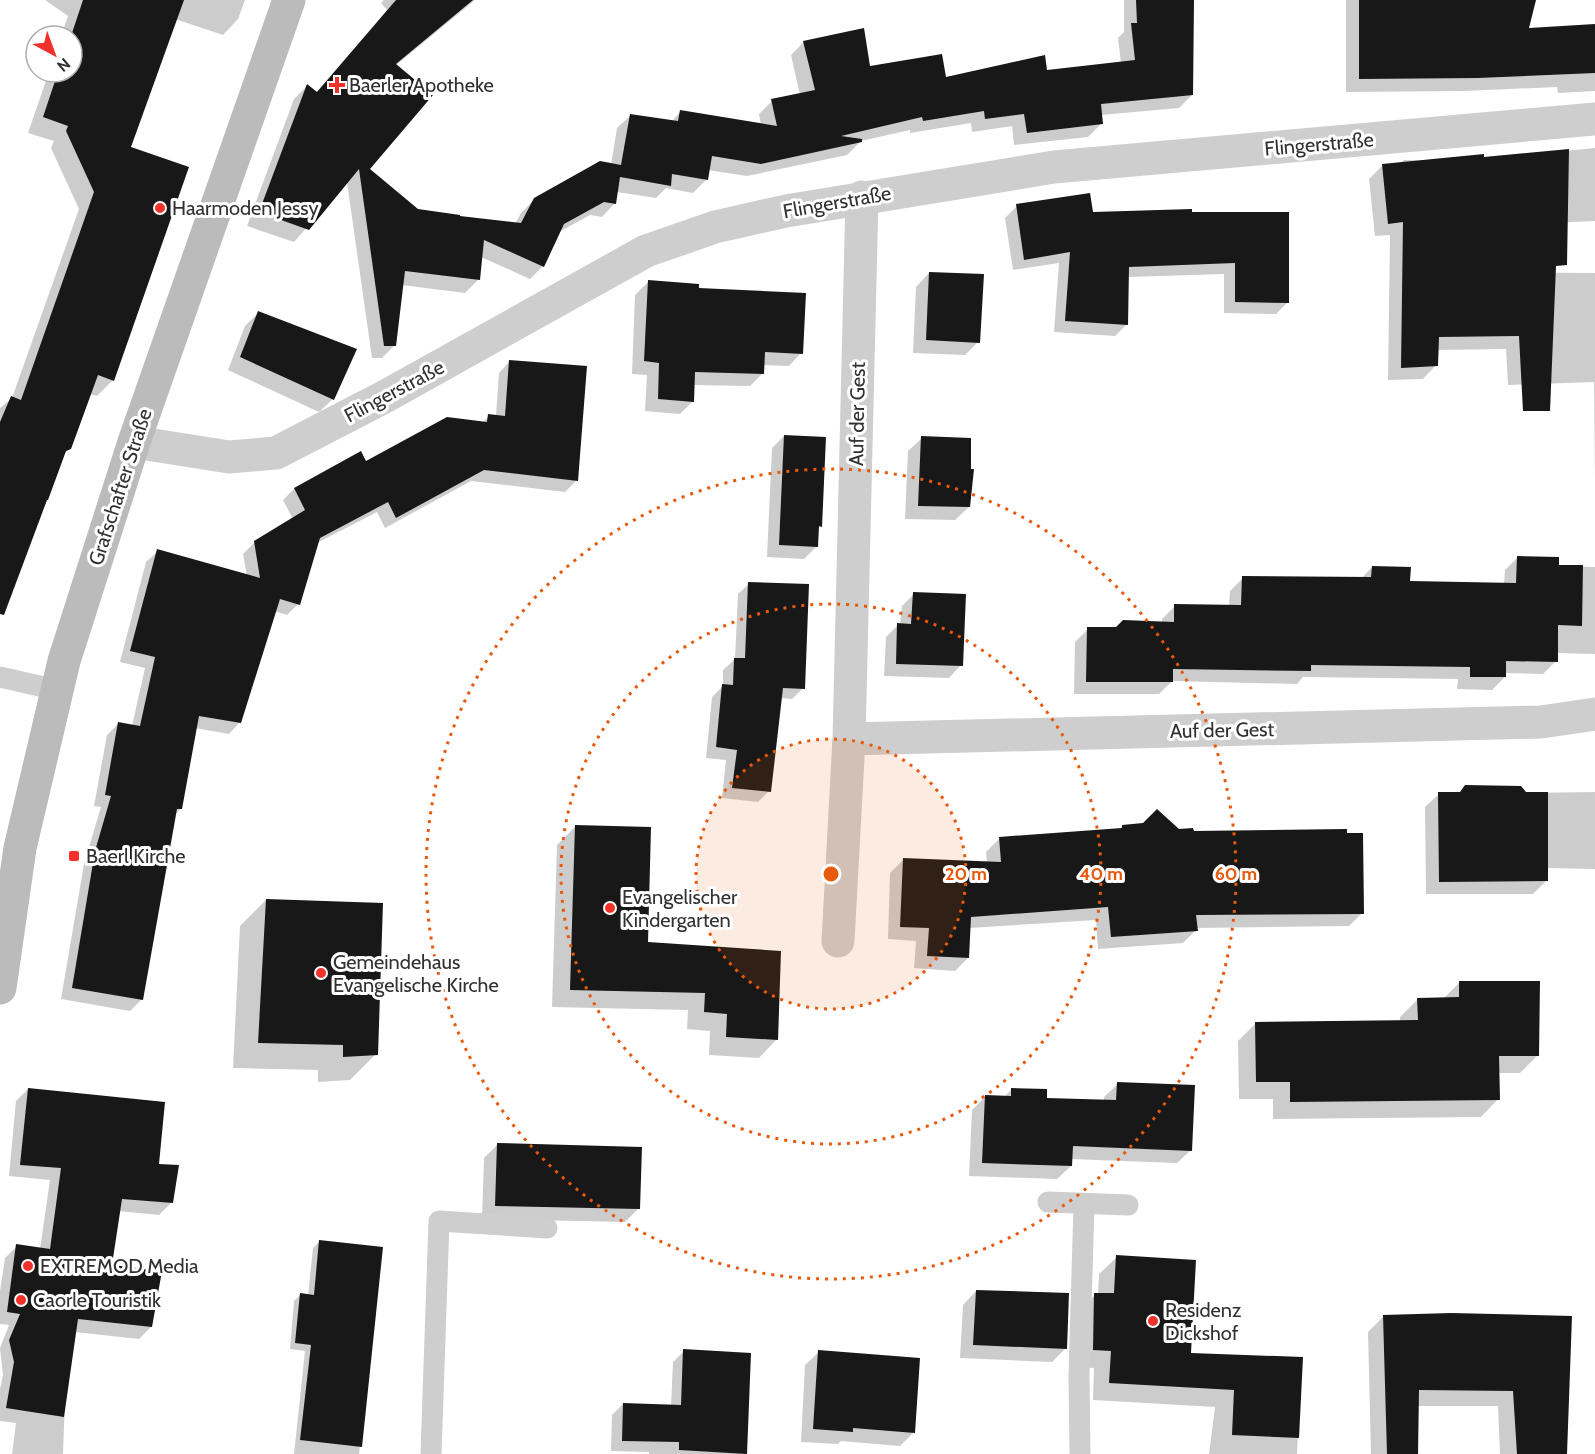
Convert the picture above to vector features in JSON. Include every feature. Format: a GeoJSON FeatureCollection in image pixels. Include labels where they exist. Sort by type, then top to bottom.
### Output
{"type":"FeatureCollection","features":[{"type":"Feature","properties":{"kind":"main road","name":"Grafschafter Straße"},"geometry":{"type":"LineString","coordinates":[[0,988],[20,848],[63,661],[134,442],[289,0]]}},
{"type":"Feature","properties":{"kind":"street","name":"Flingerstraße"},"geometry":{"type":"LineString","coordinates":[[134,442],[229,457],[276,453],[386,396],[646,251],[714,227],[786,210],[1054,168],[1595,119]]}},
{"type":"Feature","properties":{"kind":"street","name":"Auf der Gest"},"geometry":{"type":"LineString","coordinates":[[838,941],[849,739],[862,197]]}},
{"type":"Feature","properties":{"kind":"street","name":"Auf der Gest"},"geometry":{"type":"LineString","coordinates":[[849,739],[1541,722],[1595,714]]}},
{"type":"Feature","properties":{"kind":"lane"},"geometry":{"type":"LineString","coordinates":[[0,677],[57,690]]}},
{"type":"Feature","properties":{"kind":"lane"},"geometry":{"type":"LineString","coordinates":[[1048,1202],[1128,1205]]}},
{"type":"Feature","properties":{"kind":"lane"},"geometry":{"type":"LineString","coordinates":[[1080,1454],[1079,1376],[1084,1204]]}},
{"type":"Feature","properties":{"kind":"lane"},"geometry":{"type":"LineString","coordinates":[[431,1454],[439,1221],[547,1228]]}},
{"type":"Feature","properties":{"kind":"building"},"geometry":{"type":"Polygon","coordinates":[[[83,0],[184,0],[131,147],[189,167],[114,381],[98,375],[71,449],[66,451],[4,615],[0,614],[0,422],[11,396],[21,400],[94,192],[66,131],[68,126],[43,117],[54,84],[84,84],[84,24],[75,24],[83,0]]]}},
{"type":"Feature","properties":{"kind":"building"},"geometry":{"type":"Polygon","coordinates":[[[396,0],[473,0],[396,64],[433,95],[370,169],[418,209],[460,216],[521,223],[534,198],[600,161],[621,165],[630,114],[678,121],[680,110],[777,126],[771,99],[815,90],[803,41],[864,28],[870,66],[942,54],[946,77],[1045,55],[1047,70],[1135,60],[1131,23],[1137,23],[1136,0],[1194,0],[1193,95],[1101,104],[1103,124],[1027,133],[1024,114],[985,119],[984,111],[923,121],[922,117],[841,136],[862,139],[862,142],[761,164],[712,156],[708,180],[672,174],[671,186],[620,177],[616,204],[604,202],[564,224],[544,267],[484,240],[480,280],[405,271],[396,346],[384,346],[359,169],[309,230],[259,212],[307,84],[317,92],[396,0]]]}},
{"type":"Feature","properties":{"kind":"building"},"geometry":{"type":"Polygon","coordinates":[[[1359,0],[1536,0],[1529,28],[1595,24],[1595,73],[1478,78],[1359,79],[1359,0]]]}},
{"type":"Feature","properties":{"kind":"building"},"geometry":{"type":"Polygon","coordinates":[[[1569,149],[1567,265],[1556,266],[1550,411],[1523,411],[1519,336],[1439,337],[1438,366],[1401,368],[1403,222],[1388,224],[1382,164],[1484,154],[1484,157],[1569,149]]]}},
{"type":"Feature","properties":{"kind":"building"},"geometry":{"type":"Polygon","coordinates":[[[1090,193],[1093,212],[1192,209],[1192,212],[1289,212],[1289,303],[1235,302],[1235,263],[1129,267],[1128,325],[1065,321],[1070,252],[1024,260],[1016,204],[1090,193]]]}},
{"type":"Feature","properties":{"kind":"building"},"geometry":{"type":"Polygon","coordinates":[[[929,272],[984,274],[980,343],[926,340],[929,272]]]}},
{"type":"Feature","properties":{"kind":"building"},"geometry":{"type":"Polygon","coordinates":[[[648,280],[699,284],[699,288],[806,293],[803,354],[765,352],[764,374],[695,372],[694,402],[658,399],[659,363],[644,361],[648,280]]]}},
{"type":"Feature","properties":{"kind":"building"},"geometry":{"type":"Polygon","coordinates":[[[258,311],[357,349],[334,400],[240,357],[258,311]]]}},
{"type":"Feature","properties":{"kind":"building"},"geometry":{"type":"Polygon","coordinates":[[[509,360],[587,366],[578,481],[484,470],[396,518],[388,502],[320,538],[300,605],[280,599],[241,723],[199,716],[182,809],[177,809],[143,1000],[72,988],[95,851],[111,796],[105,795],[118,722],[140,726],[155,657],[130,651],[157,549],[260,578],[254,541],[305,510],[294,488],[361,451],[366,461],[447,417],[487,422],[488,414],[505,416],[509,360]]]}},
{"type":"Feature","properties":{"kind":"building"},"geometry":{"type":"Polygon","coordinates":[[[784,435],[826,437],[822,527],[819,526],[818,547],[779,545],[784,435]]]}},
{"type":"Feature","properties":{"kind":"building"},"geometry":{"type":"Polygon","coordinates":[[[921,436],[971,438],[971,469],[974,469],[970,507],[918,506],[921,436]]]}},
{"type":"Feature","properties":{"kind":"building"},"geometry":{"type":"Polygon","coordinates":[[[1517,556],[1559,557],[1559,565],[1583,565],[1582,626],[1558,625],[1558,662],[1506,661],[1506,677],[1470,677],[1470,667],[1311,665],[1311,671],[1173,669],[1173,682],[1086,682],[1087,627],[1116,627],[1123,620],[1174,622],[1174,604],[1241,605],[1242,576],[1371,577],[1372,566],[1411,567],[1410,581],[1516,583],[1517,556]]]}},
{"type":"Feature","properties":{"kind":"building"},"geometry":{"type":"Polygon","coordinates":[[[748,582],[809,584],[805,689],[783,688],[771,792],[732,788],[737,750],[716,747],[722,684],[733,685],[734,658],[745,658],[748,582]]]}},
{"type":"Feature","properties":{"kind":"building"},"geometry":{"type":"Polygon","coordinates":[[[913,592],[966,594],[963,666],[896,664],[897,623],[911,624],[913,592]]]}},
{"type":"Feature","properties":{"kind":"building"},"geometry":{"type":"Polygon","coordinates":[[[1465,785],[1521,786],[1526,792],[1548,792],[1548,881],[1439,882],[1438,792],[1460,792],[1465,785]]]}},
{"type":"Feature","properties":{"kind":"building"},"geometry":{"type":"Polygon","coordinates":[[[1157,809],[1179,829],[1193,828],[1194,831],[1347,829],[1347,833],[1363,833],[1364,914],[1196,915],[1198,931],[1111,937],[1108,907],[971,917],[969,958],[927,956],[929,928],[900,927],[903,858],[1001,862],[999,837],[1122,828],[1122,825],[1143,823],[1157,809]]]}},
{"type":"Feature","properties":{"kind":"building"},"geometry":{"type":"Polygon","coordinates":[[[575,825],[651,827],[648,942],[781,951],[778,1040],[726,1037],[727,1014],[704,1012],[705,993],[570,990],[575,825]]]}},
{"type":"Feature","properties":{"kind":"building","name":"Gemeindehaus Evangelische Kirche"},"geometry":{"type":"Polygon","coordinates":[[[266,899],[383,903],[378,1055],[343,1057],[343,1045],[258,1043],[266,899]]]}},
{"type":"Feature","properties":{"kind":"building"},"geometry":{"type":"Polygon","coordinates":[[[1459,981],[1540,981],[1539,1056],[1499,1056],[1500,1100],[1290,1102],[1290,1082],[1256,1082],[1255,1022],[1418,1020],[1417,998],[1459,997],[1459,981]]]}},
{"type":"Feature","properties":{"kind":"building"},"geometry":{"type":"Polygon","coordinates":[[[1117,1082],[1195,1085],[1192,1151],[1073,1146],[1072,1166],[982,1163],[985,1095],[1011,1096],[1011,1088],[1047,1089],[1047,1098],[1116,1100],[1117,1082]]]}},
{"type":"Feature","properties":{"kind":"building"},"geometry":{"type":"Polygon","coordinates":[[[28,1088],[165,1102],[159,1164],[179,1165],[173,1203],[122,1199],[112,1265],[162,1271],[152,1327],[78,1319],[64,1417],[6,1408],[14,1362],[9,1340],[20,1314],[7,1312],[16,1244],[50,1249],[61,1168],[20,1165],[28,1088]]]}},
{"type":"Feature","properties":{"kind":"building"},"geometry":{"type":"Polygon","coordinates":[[[497,1143],[642,1147],[640,1209],[495,1206],[497,1143]]]}},
{"type":"Feature","properties":{"kind":"building"},"geometry":{"type":"Polygon","coordinates":[[[319,1240],[383,1247],[362,1447],[300,1440],[311,1345],[295,1343],[300,1293],[314,1295],[319,1240]]]}},
{"type":"Feature","properties":{"kind":"building"},"geometry":{"type":"Polygon","coordinates":[[[1116,1255],[1196,1260],[1191,1353],[1303,1357],[1299,1438],[1232,1435],[1234,1390],[1109,1383],[1111,1351],[1093,1350],[1094,1293],[1114,1293],[1116,1255]]]}},
{"type":"Feature","properties":{"kind":"building"},"geometry":{"type":"Polygon","coordinates":[[[976,1290],[1069,1293],[1067,1349],[973,1345],[976,1290]]]}},
{"type":"Feature","properties":{"kind":"building"},"geometry":{"type":"Polygon","coordinates":[[[1451,1313],[1572,1316],[1567,1454],[1517,1454],[1513,1391],[1419,1390],[1418,1454],[1387,1454],[1383,1315],[1451,1313]]]}},
{"type":"Feature","properties":{"kind":"building"},"geometry":{"type":"Polygon","coordinates":[[[683,1349],[751,1353],[747,1454],[679,1450],[679,1442],[622,1441],[623,1403],[681,1405],[683,1349]]]}},
{"type":"Feature","properties":{"kind":"building"},"geometry":{"type":"Polygon","coordinates":[[[818,1350],[920,1358],[915,1433],[853,1428],[853,1432],[813,1429],[818,1350]]]}},
{"type":"Feature","properties":{"kind":"place","name":"Baerler Apotheke"},"geometry":{"type":"Point","coordinates":[337,85]}},
{"type":"Feature","properties":{"kind":"place","name":"Haarmoden Jessy"},"geometry":{"type":"Point","coordinates":[160,208]}},
{"type":"Feature","properties":{"kind":"place","name":"Baerl Kirche"},"geometry":{"type":"Point","coordinates":[74,856]}},
{"type":"Feature","properties":{"kind":"place","name":"Evangelischer Kindergarten"},"geometry":{"type":"Point","coordinates":[610,908]}},
{"type":"Feature","properties":{"kind":"place","name":"Gemeindehaus Evangelische Kirche"},"geometry":{"type":"Point","coordinates":[321,973]}},
{"type":"Feature","properties":{"kind":"place","name":"EXTREMOD Media"},"geometry":{"type":"Point","coordinates":[28,1266]}},
{"type":"Feature","properties":{"kind":"place","name":"Caorle Touristik"},"geometry":{"type":"Point","coordinates":[21,1300]}},
{"type":"Feature","properties":{"kind":"place","name":"Residenz Dickshof"},"geometry":{"type":"Point","coordinates":[1153,1321]}}]}
